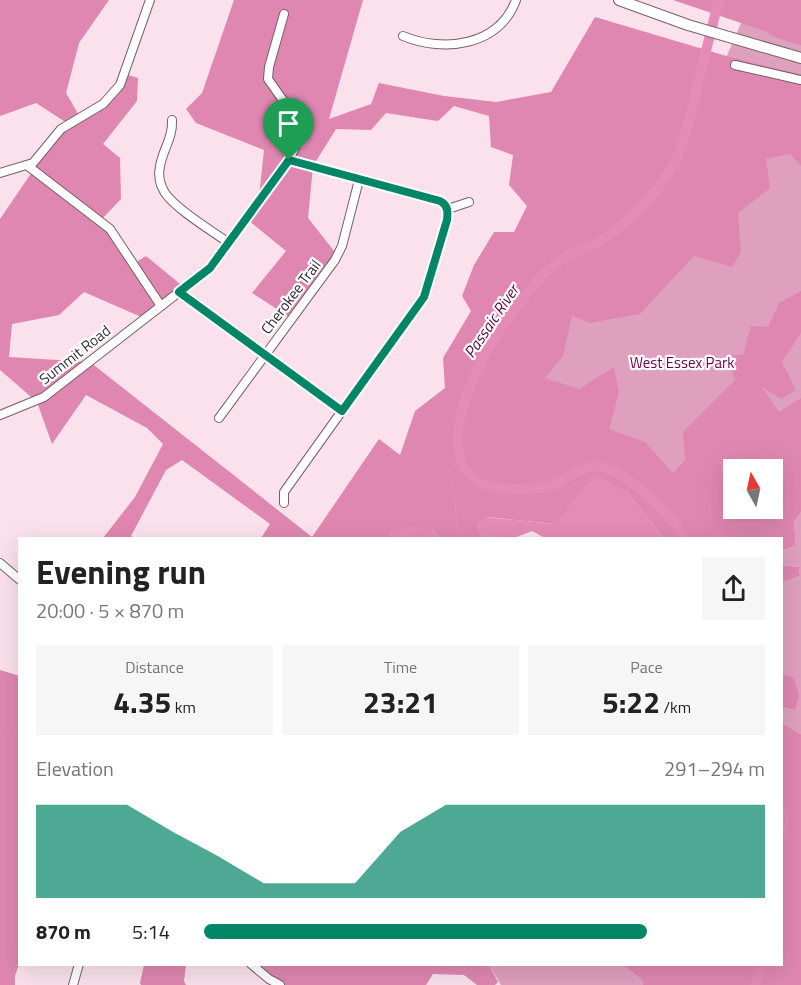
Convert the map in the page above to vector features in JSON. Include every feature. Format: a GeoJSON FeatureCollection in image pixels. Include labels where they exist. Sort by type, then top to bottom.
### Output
{"type":"FeatureCollection","features":[{"type":"Feature","properties":{"kind":"main road"},"geometry":{"type":"LineString","coordinates":[[619,0],[688,25],[801,58]]}},
{"type":"Feature","properties":{"kind":"street"},"geometry":{"type":"LineString","coordinates":[[0,173],[28,166],[38,159],[61,129],[103,104],[116,92],[150,0]]}},
{"type":"Feature","properties":{"kind":"street"},"geometry":{"type":"LineString","coordinates":[[403,36],[416,42],[436,45],[459,44],[481,37],[498,28],[510,14],[516,0]]}},
{"type":"Feature","properties":{"kind":"street"},"geometry":{"type":"LineString","coordinates":[[284,14],[268,72],[270,84],[299,123],[297,143],[289,160],[210,268],[179,292],[342,411]]}},
{"type":"Feature","properties":{"kind":"street"},"geometry":{"type":"LineString","coordinates":[[735,65],[801,80]]}},
{"type":"Feature","properties":{"kind":"street"},"geometry":{"type":"LineString","coordinates":[[172,120],[171,136],[160,168],[162,189],[170,200],[229,243]]}},
{"type":"Feature","properties":{"kind":"street"},"geometry":{"type":"LineString","coordinates":[[285,503],[284,492],[424,297],[447,220],[448,209],[440,201],[289,160]]}},
{"type":"Feature","properties":{"kind":"street"},"geometry":{"type":"LineString","coordinates":[[28,166],[110,230],[161,306]]}},
{"type":"Feature","properties":{"kind":"street","name":"Cherokee Trail"},"geometry":{"type":"LineString","coordinates":[[219,418],[339,253],[359,180]]}},
{"type":"Feature","properties":{"kind":"street"},"geometry":{"type":"LineString","coordinates":[[448,209],[469,202]]}},
{"type":"Feature","properties":{"kind":"street","name":"Summit Road"},"geometry":{"type":"LineString","coordinates":[[0,415],[44,397],[179,292]]}},
{"type":"Feature","properties":{"kind":"street"},"geometry":{"type":"LineString","coordinates":[[0,563],[18,578]]}},
{"type":"Feature","properties":{"kind":"street"},"geometry":{"type":"LineString","coordinates":[[74,985],[79,966]]}},
{"type":"Feature","properties":{"kind":"street"},"geometry":{"type":"LineString","coordinates":[[254,966],[280,985]]}},
{"type":"Feature","properties":{"kind":"green space","name":"West Essex Park"},"geometry":{"type":"Polygon","coordinates":[[[751,0],[801,0],[801,419],[778,459],[723,459],[723,519],[735,519],[736,537],[650,476],[566,477],[523,349],[722,67],[751,0]]]}},
{"type":"Feature","properties":{"kind":"green space"},"geometry":{"type":"Polygon","coordinates":[[[801,512],[801,734],[783,724],[783,708],[795,710],[793,677],[783,673],[783,582],[800,576],[799,567],[783,565],[783,551],[796,545],[794,522],[801,512]]]}},
{"type":"Feature","properties":{"kind":"green space"},"geometry":{"type":"Polygon","coordinates":[[[490,966],[624,966],[642,980],[643,985],[501,985],[490,966]]]}},
{"type":"Feature","properties":{"kind":"shaded area"},"geometry":{"type":"Polygon","coordinates":[[[0,0],[109,0],[79,43],[66,93],[80,117],[112,97],[125,74],[138,78],[137,101],[103,144],[120,158],[121,199],[101,220],[133,264],[146,256],[185,288],[146,319],[84,292],[59,315],[12,324],[9,357],[90,362],[312,537],[262,537],[270,524],[182,460],[166,470],[132,537],[104,537],[135,497],[163,444],[147,428],[86,395],[52,444],[37,402],[0,370],[0,219],[34,169],[70,125],[36,103],[0,116],[0,0]]]}},
{"type":"Feature","properties":{"kind":"shaded area"},"geometry":{"type":"Polygon","coordinates":[[[234,0],[363,0],[329,119],[371,104],[379,83],[444,96],[496,102],[551,92],[595,17],[723,55],[801,75],[801,166],[790,154],[766,159],[770,188],[738,213],[741,252],[732,267],[694,256],[640,314],[590,323],[572,316],[563,356],[545,378],[579,389],[614,367],[619,392],[609,429],[645,442],[673,473],[685,460],[683,432],[735,380],[728,355],[743,355],[751,326],[768,327],[779,303],[801,291],[801,333],[782,362],[796,390],[781,399],[762,387],[779,412],[801,398],[801,512],[794,522],[796,545],[783,551],[783,537],[662,537],[626,491],[555,524],[487,517],[477,525],[483,537],[439,537],[432,530],[393,530],[389,537],[312,537],[379,439],[400,455],[415,411],[445,388],[443,358],[471,311],[462,296],[474,265],[494,232],[514,232],[527,206],[509,185],[513,155],[491,147],[489,116],[454,106],[438,121],[386,113],[371,130],[336,129],[313,166],[308,218],[338,256],[292,319],[252,293],[286,251],[248,220],[258,206],[264,150],[196,123],[186,109],[202,93],[234,0]]]}},
{"type":"Feature","properties":{"kind":"shaded area"},"geometry":{"type":"Polygon","coordinates":[[[673,0],[801,0],[801,45],[777,38],[765,31],[673,0]]]}},
{"type":"Feature","properties":{"kind":"shaded area"},"geometry":{"type":"Polygon","coordinates":[[[595,474],[626,491],[662,537],[543,537],[532,531],[517,537],[483,537],[477,525],[486,517],[555,524],[595,474]]]}},
{"type":"Feature","properties":{"kind":"shaded area"},"geometry":{"type":"Polygon","coordinates":[[[408,527],[432,530],[439,537],[389,537],[393,530],[408,527]]]}},
{"type":"Feature","properties":{"kind":"shaded area"},"geometry":{"type":"Polygon","coordinates":[[[783,565],[799,567],[800,576],[783,582],[783,565]]]}},
{"type":"Feature","properties":{"kind":"shaded area"},"geometry":{"type":"Polygon","coordinates":[[[0,670],[18,675],[19,966],[15,985],[0,985],[0,670]]]}},
{"type":"Feature","properties":{"kind":"shaded area"},"geometry":{"type":"Polygon","coordinates":[[[783,673],[793,677],[799,695],[795,710],[783,708],[783,673]]]}},
{"type":"Feature","properties":{"kind":"shaded area"},"geometry":{"type":"Polygon","coordinates":[[[783,724],[801,734],[801,985],[643,985],[642,980],[624,966],[783,966],[783,724]]]}},
{"type":"Feature","properties":{"kind":"shaded area"},"geometry":{"type":"Polygon","coordinates":[[[144,966],[186,966],[184,981],[186,985],[141,985],[144,966]]]}},
{"type":"Feature","properties":{"kind":"shaded area"},"geometry":{"type":"Polygon","coordinates":[[[253,966],[490,966],[498,982],[495,985],[477,985],[464,975],[433,974],[426,985],[281,985],[253,966]]]}},
{"type":"Feature","properties":{"kind":"waterway","name":"Passaic River"},"geometry":{"type":"LineString","coordinates":[[683,537],[669,517],[646,493],[619,474],[606,468],[590,466],[543,488],[519,489],[486,485],[467,471],[458,450],[459,424],[478,368],[506,321],[533,286],[564,258],[600,241],[625,222],[653,194],[669,173],[686,132],[719,0]]}},
{"type":"Feature","properties":{"kind":"waterway"},"geometry":{"type":"LineString","coordinates":[[459,537],[450,470],[460,461]]}},
{"type":"Feature","properties":{"kind":"waterway"},"geometry":{"type":"LineString","coordinates":[[0,731],[18,732]]}},
{"type":"Feature","properties":{"kind":"waterway","name":"Passaic River"},"geometry":{"type":"LineString","coordinates":[[783,815],[783,826]]}},
{"type":"Feature","properties":{"kind":"waterway","name":"Passaic River"},"geometry":{"type":"LineString","coordinates":[[755,985],[761,966]]}},
{"type":"Feature","properties":{"kind":"route"},"geometry":{"type":"LineString","coordinates":[[289,160],[440,201],[448,209],[447,220],[424,297],[342,411],[179,292],[210,268],[289,160]]}}]}
